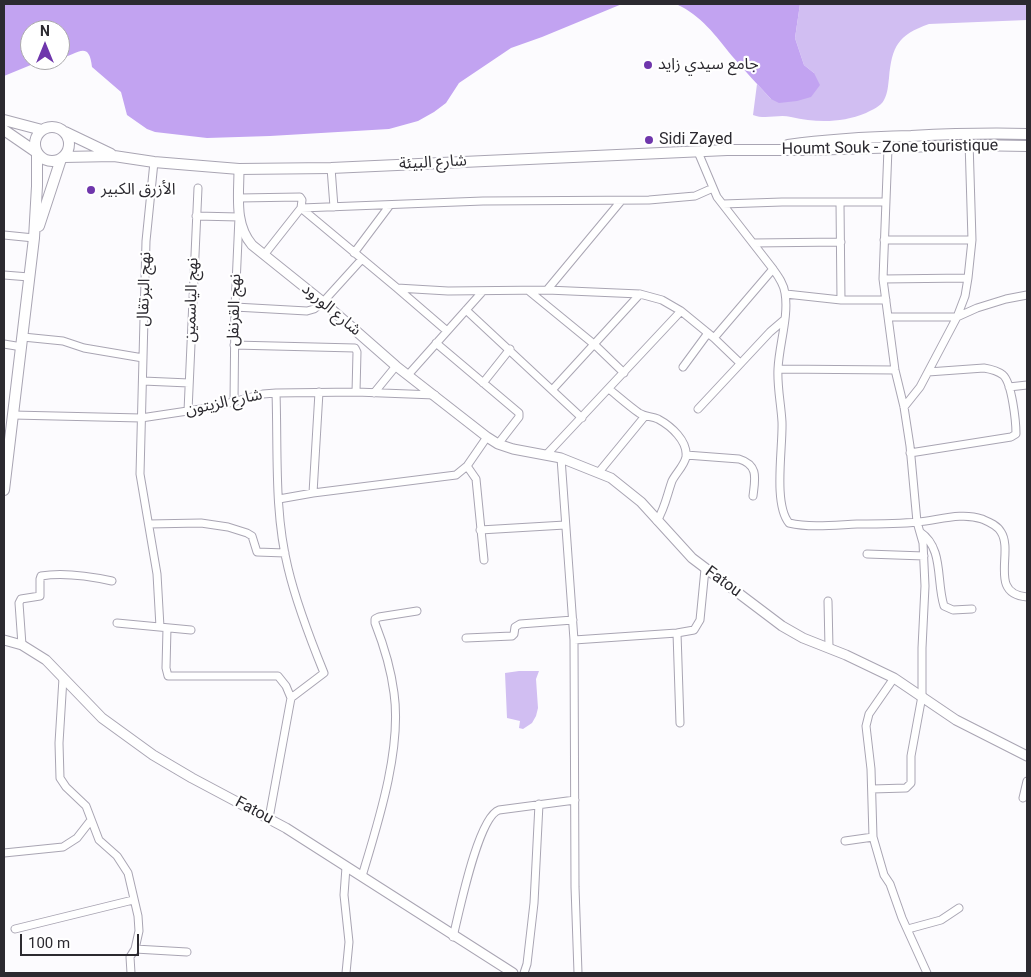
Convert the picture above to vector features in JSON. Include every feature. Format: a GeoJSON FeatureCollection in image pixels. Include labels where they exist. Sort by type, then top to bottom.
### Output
{"type":"FeatureCollection","features":[{"type":"Feature","properties":{"kind":"main road"},"geometry":{"type":"LineString","coordinates":[[4,120],[42,130],[54,127],[64,132],[69,142],[67,153],[62,158],[34,238]]}},
{"type":"Feature","properties":{"kind":"main road"},"geometry":{"type":"LineString","coordinates":[[4,130],[46,161],[50,162],[62,158]]}},
{"type":"Feature","properties":{"kind":"main road"},"geometry":{"type":"LineString","coordinates":[[4,490],[5,467],[34,238],[38,186],[34,147],[36,137],[42,130]]}},
{"type":"Feature","properties":{"kind":"main road","name":"شارع البيئة"},"geometry":{"type":"LineString","coordinates":[[64,132],[114,156]]}},
{"type":"Feature","properties":{"kind":"main road"},"geometry":{"type":"LineString","coordinates":[[753,150],[828,140],[969,133],[1027,134]]}},
{"type":"Feature","properties":{"kind":"main road","name":"Houmt Souk - Zone touristique"},"geometry":{"type":"LineString","coordinates":[[753,150],[969,145],[1027,146]]}},
{"type":"Feature","properties":{"kind":"main road","name":"شارع البيئة"},"geometry":{"type":"LineString","coordinates":[[62,158],[114,156],[154,162],[239,170],[331,168],[753,150]]}},
{"type":"Feature","properties":{"kind":"street"},"geometry":{"type":"LineString","coordinates":[[904,407],[916,394],[957,317],[965,296],[972,240],[969,133]]}},
{"type":"Feature","properties":{"kind":"street"},"geometry":{"type":"LineString","coordinates":[[872,789],[906,788],[910,786],[912,746],[922,696],[925,594],[923,543],[917,522],[904,407],[895,370],[883,279],[888,148]]}},
{"type":"Feature","properties":{"kind":"street"},"geometry":{"type":"LineString","coordinates":[[698,152],[713,188],[773,269],[781,281],[786,294],[778,369],[782,424],[781,488],[786,519],[789,523],[814,526],[917,522],[968,516],[978,518],[1001,531],[1003,537],[1004,571],[1008,588],[1014,594],[1027,597]]}},
{"type":"Feature","properties":{"kind":"street","name":"نهج البرتقال"},"geometry":{"type":"LineString","coordinates":[[154,162],[146,241],[140,474],[157,574],[168,676],[278,676],[286,686],[291,698]]}},
{"type":"Feature","properties":{"kind":"street"},"geometry":{"type":"LineString","coordinates":[[331,168],[334,207]]}},
{"type":"Feature","properties":{"kind":"street"},"geometry":{"type":"LineString","coordinates":[[196,216],[239,217],[239,170]]}},
{"type":"Feature","properties":{"kind":"street","name":"نهج الياسمين"},"geometry":{"type":"LineString","coordinates":[[188,411],[198,188]]}},
{"type":"Feature","properties":{"kind":"street"},"geometry":{"type":"LineString","coordinates":[[301,208],[483,201],[621,201],[682,198],[695,196],[713,188]]}},
{"type":"Feature","properties":{"kind":"street"},"geometry":{"type":"LineString","coordinates":[[239,198],[300,197],[302,200],[301,208],[264,255]]}},
{"type":"Feature","properties":{"kind":"street"},"geometry":{"type":"LineString","coordinates":[[547,290],[621,201]]}},
{"type":"Feature","properties":{"kind":"street"},"geometry":{"type":"LineString","coordinates":[[723,204],[886,202]]}},
{"type":"Feature","properties":{"kind":"street"},"geometry":{"type":"LineString","coordinates":[[840,203],[840,300]]}},
{"type":"Feature","properties":{"kind":"street"},"geometry":{"type":"LineString","coordinates":[[354,253],[390,205]]}},
{"type":"Feature","properties":{"kind":"street"},"geometry":{"type":"LineString","coordinates":[[301,208],[447,331]]}},
{"type":"Feature","properties":{"kind":"street","name":"شارع الورود"},"geometry":{"type":"LineString","coordinates":[[239,217],[247,239],[264,255],[323,302],[396,366],[435,395]]}},
{"type":"Feature","properties":{"kind":"street","name":"نهج القرنفل"},"geometry":{"type":"LineString","coordinates":[[234,402],[235,308],[239,217]]}},
{"type":"Feature","properties":{"kind":"street"},"geometry":{"type":"LineString","coordinates":[[4,234],[34,238]]}},
{"type":"Feature","properties":{"kind":"street"},"geometry":{"type":"LineString","coordinates":[[884,240],[972,240]]}},
{"type":"Feature","properties":{"kind":"street"},"geometry":{"type":"LineString","coordinates":[[754,244],[841,242]]}},
{"type":"Feature","properties":{"kind":"street"},"geometry":{"type":"LineString","coordinates":[[235,308],[306,311],[314,309],[323,302],[362,259]]}},
{"type":"Feature","properties":{"kind":"street"},"geometry":{"type":"LineString","coordinates":[[714,338],[773,269]]}},
{"type":"Feature","properties":{"kind":"street"},"geometry":{"type":"LineString","coordinates":[[4,275],[29,277]]}},
{"type":"Feature","properties":{"kind":"street"},"geometry":{"type":"LineString","coordinates":[[883,279],[968,278]]}},
{"type":"Feature","properties":{"kind":"street"},"geometry":{"type":"LineString","coordinates":[[397,288],[448,291],[547,290],[640,294],[662,300],[681,311],[714,338],[740,363]]}},
{"type":"Feature","properties":{"kind":"street"},"geometry":{"type":"LineString","coordinates":[[408,375],[482,291]]}},
{"type":"Feature","properties":{"kind":"street"},"geometry":{"type":"LineString","coordinates":[[529,291],[594,345],[624,373]]}},
{"type":"Feature","properties":{"kind":"street"},"geometry":{"type":"LineString","coordinates":[[553,389],[640,294]]}},
{"type":"Feature","properties":{"kind":"street"},"geometry":{"type":"LineString","coordinates":[[786,294],[840,300],[886,300]]}},
{"type":"Feature","properties":{"kind":"street"},"geometry":{"type":"LineString","coordinates":[[889,317],[957,317],[977,308],[1027,295]]}},
{"type":"Feature","properties":{"kind":"street"},"geometry":{"type":"LineString","coordinates":[[466,310],[582,418]]}},
{"type":"Feature","properties":{"kind":"street"},"geometry":{"type":"LineString","coordinates":[[547,454],[681,311]]}},
{"type":"Feature","properties":{"kind":"street"},"geometry":{"type":"LineString","coordinates":[[698,409],[740,363],[784,320]]}},
{"type":"Feature","properties":{"kind":"street"},"geometry":{"type":"LineString","coordinates":[[683,367],[708,333]]}},
{"type":"Feature","properties":{"kind":"street"},"geometry":{"type":"LineString","coordinates":[[4,344],[63,341],[84,348],[143,358]]}},
{"type":"Feature","properties":{"kind":"street"},"geometry":{"type":"LineString","coordinates":[[436,343],[519,414],[498,444]]}},
{"type":"Feature","properties":{"kind":"street"},"geometry":{"type":"LineString","coordinates":[[234,345],[355,348],[357,352],[356,392]]}},
{"type":"Feature","properties":{"kind":"street"},"geometry":{"type":"LineString","coordinates":[[483,383],[510,349]]}},
{"type":"Feature","properties":{"kind":"street"},"geometry":{"type":"LineString","coordinates":[[374,393],[396,366]]}},
{"type":"Feature","properties":{"kind":"street"},"geometry":{"type":"LineString","coordinates":[[778,369],[895,370]]}},
{"type":"Feature","properties":{"kind":"street"},"geometry":{"type":"LineString","coordinates":[[910,453],[1016,434],[1009,386],[1004,376],[992,370],[958,369],[928,372]]}},
{"type":"Feature","properties":{"kind":"street"},"geometry":{"type":"LineString","coordinates":[[142,381],[188,383]]}},
{"type":"Feature","properties":{"kind":"street"},"geometry":{"type":"LineString","coordinates":[[1009,386],[1027,385]]}},
{"type":"Feature","properties":{"kind":"street"},"geometry":{"type":"LineString","coordinates":[[608,389],[645,416],[656,418],[678,435],[684,443],[685,460],[672,481],[664,510],[657,521]]}},
{"type":"Feature","properties":{"kind":"street"},"geometry":{"type":"LineString","coordinates":[[313,493],[319,392]]}},
{"type":"Feature","properties":{"kind":"street","name":"شارع الزيتون"},"geometry":{"type":"LineString","coordinates":[[13,415],[141,418],[188,411],[263,394],[276,393],[356,392],[435,395]]}},
{"type":"Feature","properties":{"kind":"street"},"geometry":{"type":"LineString","coordinates":[[269,818],[291,698],[324,673],[292,582],[285,552],[279,499],[276,393]]}},
{"type":"Feature","properties":{"kind":"street","name":"Fatou"},"geometry":{"type":"LineString","coordinates":[[435,395],[498,444],[561,458],[611,478],[641,502],[692,558],[782,626],[803,638],[894,678],[956,720],[1027,756]]}},
{"type":"Feature","properties":{"kind":"street"},"geometry":{"type":"LineString","coordinates":[[599,472],[645,416]]}},
{"type":"Feature","properties":{"kind":"street"},"geometry":{"type":"LineString","coordinates":[[279,499],[456,475],[468,466],[488,437]]}},
{"type":"Feature","properties":{"kind":"street"},"geometry":{"type":"LineString","coordinates":[[686,455],[745,460],[751,464],[753,470],[755,480],[753,496]]}},
{"type":"Feature","properties":{"kind":"street"},"geometry":{"type":"LineString","coordinates":[[561,458],[574,640],[578,973]]}},
{"type":"Feature","properties":{"kind":"street"},"geometry":{"type":"LineString","coordinates":[[468,466],[476,479],[484,560]]}},
{"type":"Feature","properties":{"kind":"street"},"geometry":{"type":"LineString","coordinates":[[149,524],[201,523],[228,527],[252,536],[258,552],[285,552]]}},
{"type":"Feature","properties":{"kind":"street"},"geometry":{"type":"LineString","coordinates":[[480,530],[565,525]]}},
{"type":"Feature","properties":{"kind":"street"},"geometry":{"type":"LineString","coordinates":[[919,531],[927,536],[936,554],[939,588],[944,606],[953,610],[972,609]]}},
{"type":"Feature","properties":{"kind":"street"},"geometry":{"type":"LineString","coordinates":[[867,554],[924,556]]}},
{"type":"Feature","properties":{"kind":"street"},"geometry":{"type":"LineString","coordinates":[[574,640],[677,633],[694,630],[698,625],[705,569]]}},
{"type":"Feature","properties":{"kind":"street"},"geometry":{"type":"LineString","coordinates":[[22,645],[18,603],[21,599],[40,596],[41,576],[76,575],[112,581]]}},
{"type":"Feature","properties":{"kind":"street"},"geometry":{"type":"LineString","coordinates":[[828,601],[829,648]]}},
{"type":"Feature","properties":{"kind":"street"},"geometry":{"type":"LineString","coordinates":[[362,876],[378,823],[388,780],[396,717],[395,694],[390,669],[375,619],[379,616],[417,611]]}},
{"type":"Feature","properties":{"kind":"street"},"geometry":{"type":"LineString","coordinates":[[466,638],[512,636],[515,627],[520,624],[573,620]]}},
{"type":"Feature","properties":{"kind":"street"},"geometry":{"type":"LineString","coordinates":[[117,623],[191,630]]}},
{"type":"Feature","properties":{"kind":"street"},"geometry":{"type":"LineString","coordinates":[[677,633],[680,723]]}},
{"type":"Feature","properties":{"kind":"street","name":"Fatou"},"geometry":{"type":"LineString","coordinates":[[4,640],[22,645],[46,660],[102,718],[147,750],[200,782],[269,818],[513,973]]}},
{"type":"Feature","properties":{"kind":"street"},"geometry":{"type":"LineString","coordinates":[[63,678],[60,778],[66,787],[86,806],[99,840],[117,856],[128,873],[138,916],[139,931],[135,949],[130,957],[130,973]]}},
{"type":"Feature","properties":{"kind":"street"},"geometry":{"type":"LineString","coordinates":[[894,678],[869,714],[866,726],[872,789],[873,837],[884,875],[890,884],[902,918],[927,973]]}},
{"type":"Feature","properties":{"kind":"street"},"geometry":{"type":"LineString","coordinates":[[1023,798],[1027,782]]}},
{"type":"Feature","properties":{"kind":"street"},"geometry":{"type":"LineString","coordinates":[[454,937],[477,845],[492,814],[499,810],[575,800]]}},
{"type":"Feature","properties":{"kind":"street"},"geometry":{"type":"LineString","coordinates":[[524,973],[527,964],[534,903],[539,804]]}},
{"type":"Feature","properties":{"kind":"street"},"geometry":{"type":"LineString","coordinates":[[4,853],[63,847],[77,838],[91,820]]}},
{"type":"Feature","properties":{"kind":"street"},"geometry":{"type":"LineString","coordinates":[[845,841],[873,837]]}},
{"type":"Feature","properties":{"kind":"street"},"geometry":{"type":"LineString","coordinates":[[346,868],[344,894],[349,942],[346,973]]}},
{"type":"Feature","properties":{"kind":"street"},"geometry":{"type":"LineString","coordinates":[[15,929],[133,900]]}},
{"type":"Feature","properties":{"kind":"street"},"geometry":{"type":"LineString","coordinates":[[908,929],[941,920],[959,908]]}},
{"type":"Feature","properties":{"kind":"street"},"geometry":{"type":"LineString","coordinates":[[135,949],[187,952]]}},
{"type":"Feature","properties":{"kind":"shaded area"},"geometry":{"type":"Polygon","coordinates":[[[4,4],[622,4],[511,48],[459,83],[446,103],[434,112],[418,121],[389,129],[207,138],[155,132],[147,129],[127,115],[121,92],[92,67],[88,53],[81,51],[70,55],[70,20],[20,20],[20,69],[4,76],[4,4]]]}},
{"type":"Feature","properties":{"kind":"shaded area"},"geometry":{"type":"Polygon","coordinates":[[[676,4],[800,4],[795,38],[804,65],[814,73],[820,85],[811,97],[797,101],[779,103],[771,99],[700,20],[676,4]]]}},
{"type":"Feature","properties":{"kind":"shaded area"},"geometry":{"type":"Polygon","coordinates":[[[800,4],[1027,4],[1027,20],[929,24],[910,33],[898,43],[895,50],[884,100],[876,108],[866,113],[847,119],[829,121],[786,116],[763,117],[753,115],[757,84],[771,99],[814,73],[804,65],[795,38],[800,4]]]}},
{"type":"Feature","properties":{"kind":"shaded area"},"geometry":{"type":"Polygon","coordinates":[[[539,671],[536,679],[538,708],[536,716],[532,723],[523,729],[519,728],[520,721],[507,718],[505,673],[539,671]]]}},
{"type":"Feature","properties":{"kind":"place","name":"جامع سيدي زايد"},"geometry":{"type":"Point","coordinates":[648,65]}},
{"type":"Feature","properties":{"kind":"place","name":"Sidi Zayed"},"geometry":{"type":"Point","coordinates":[649,140]}},
{"type":"Feature","properties":{"kind":"place","name":"الأزرق الكبير"},"geometry":{"type":"Point","coordinates":[91,190]}}]}
